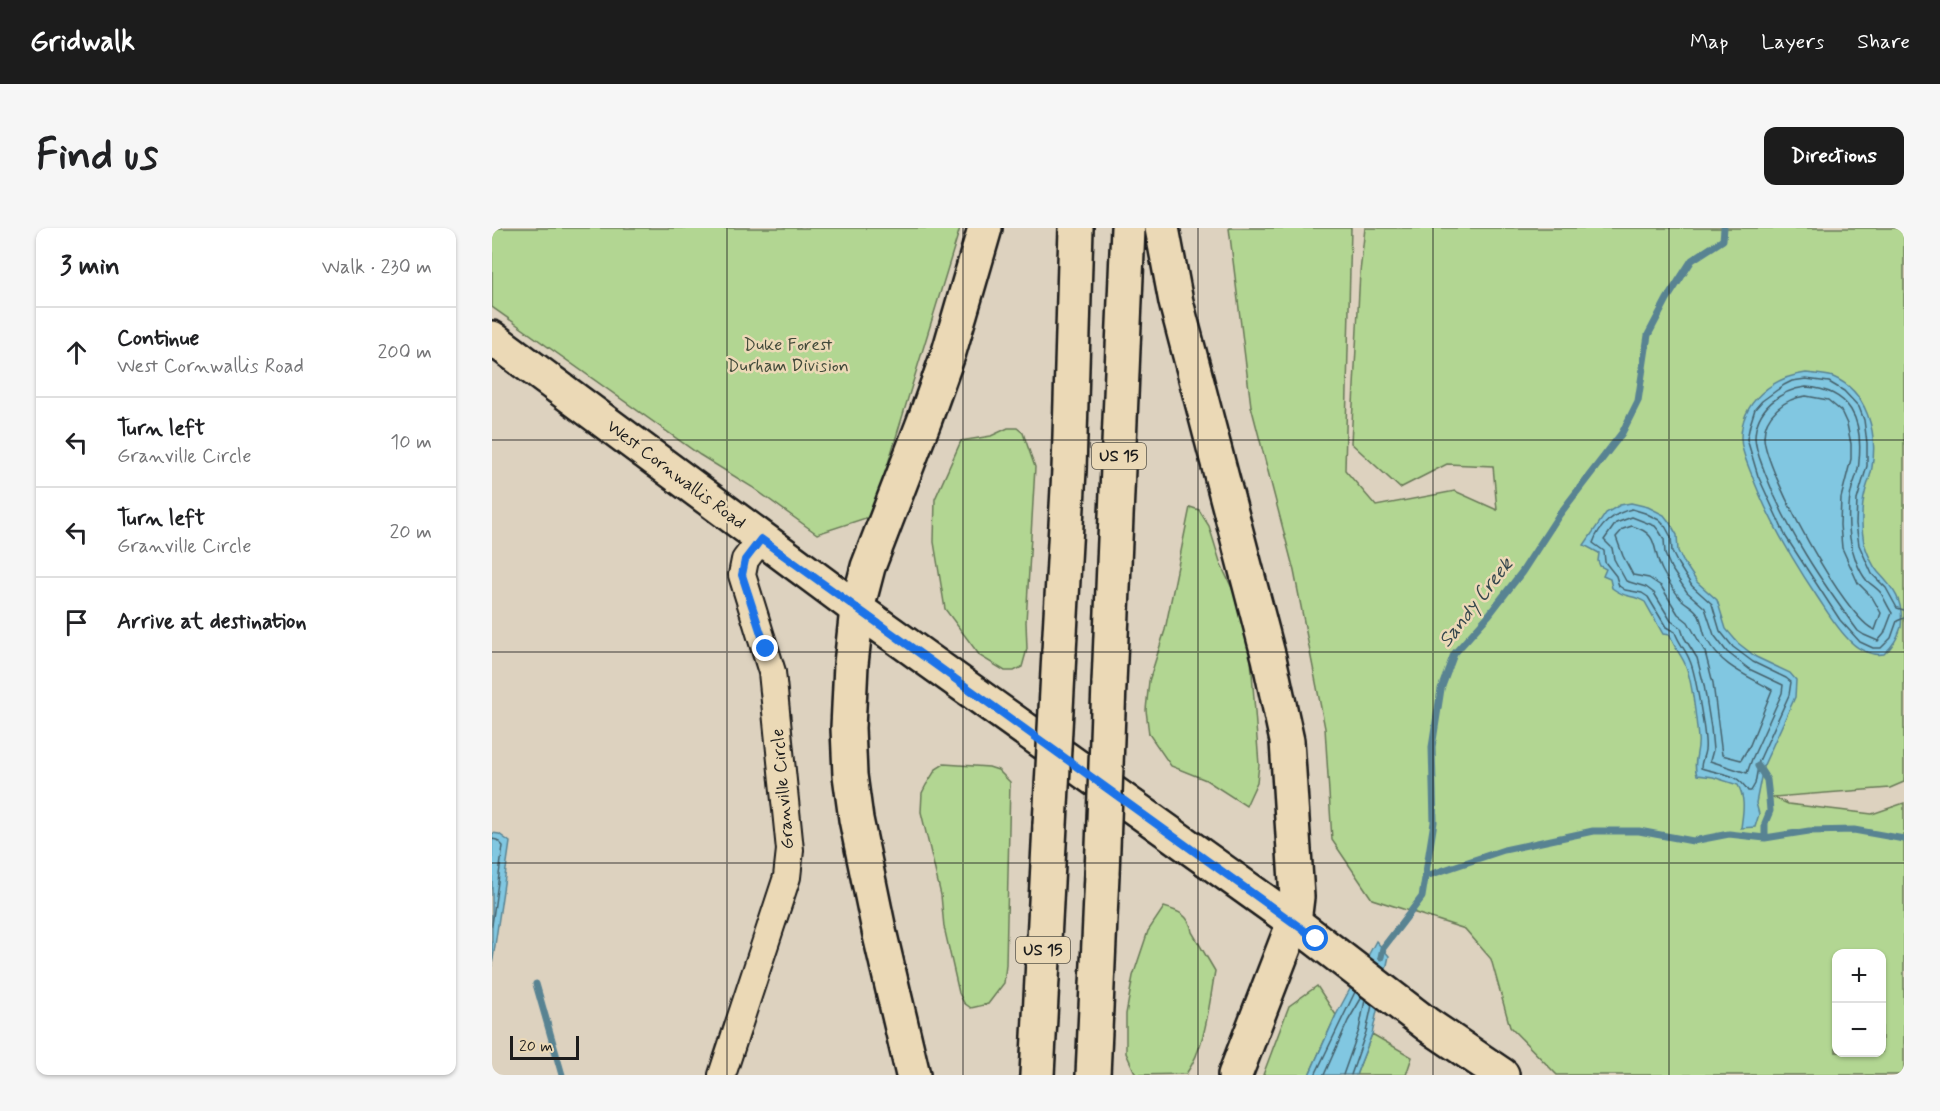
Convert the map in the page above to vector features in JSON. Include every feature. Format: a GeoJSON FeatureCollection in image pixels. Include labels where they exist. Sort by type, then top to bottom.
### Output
{"type":"FeatureCollection","features":[{"type":"Feature","properties":{"kind":"main road"},"geometry":{"type":"LineString","coordinates":[[913,1075],[868,883],[856,819],[850,775],[848,728],[851,664],[857,609],[868,567],[949,352],[985,228]]}},
{"type":"Feature","properties":{"kind":"main road","name":"US 15"},"geometry":{"type":"LineString","coordinates":[[1036,1075],[1069,470],[1076,228]]}},
{"type":"Feature","properties":{"kind":"main road","name":"US 15"},"geometry":{"type":"LineString","coordinates":[[1094,1075],[1128,228]]}},
{"type":"Feature","properties":{"kind":"main road"},"geometry":{"type":"LineString","coordinates":[[1162,228],[1179,312],[1269,658],[1287,741],[1296,885],[1294,922],[1235,1075]]}},
{"type":"Feature","properties":{"kind":"main road","name":"West Cornwallis Road"},"geometry":{"type":"LineString","coordinates":[[492,338],[761,539],[1294,922],[1428,1024],[1502,1075]]}},
{"type":"Feature","properties":{"kind":"street","name":"Granville Circle"},"geometry":{"type":"LineString","coordinates":[[722,1075],[790,862],[772,672],[742,575],[745,560],[761,539]]}},
{"type":"Feature","properties":{"kind":"green space","name":"Duke Forest Durham Division"},"geometry":{"type":"Polygon","coordinates":[[[492,228],[960,228],[872,516],[817,534],[752,487],[700,455],[492,307],[492,228]]]}},
{"type":"Feature","properties":{"kind":"green space"},"geometry":{"type":"Polygon","coordinates":[[[1229,228],[1351,228],[1345,470],[1376,506],[1455,491],[1497,510],[1493,466],[1447,464],[1400,488],[1351,443],[1360,272],[1365,228],[1904,228],[1904,782],[1890,788],[1773,797],[1788,804],[1872,814],[1904,803],[1904,1075],[1557,1075],[1510,1027],[1491,959],[1465,929],[1372,899],[1332,840],[1325,728],[1294,571],[1251,406],[1229,228]]]}},
{"type":"Feature","properties":{"kind":"green space"},"geometry":{"type":"Polygon","coordinates":[[[1008,428],[1017,428],[1023,433],[1035,467],[1026,622],[1027,649],[1022,667],[1014,671],[1005,671],[980,656],[945,609],[934,542],[935,499],[961,441],[991,436],[1008,428]]]}},
{"type":"Feature","properties":{"kind":"green space"},"geometry":{"type":"Polygon","coordinates":[[[1190,507],[1199,510],[1209,526],[1221,565],[1241,607],[1250,646],[1259,765],[1257,782],[1246,806],[1206,780],[1171,766],[1149,734],[1146,710],[1149,681],[1165,630],[1190,507]]]}},
{"type":"Feature","properties":{"kind":"green space"},"geometry":{"type":"Polygon","coordinates":[[[944,764],[989,767],[998,770],[1010,782],[1004,983],[988,1004],[971,1008],[964,1003],[959,993],[944,927],[941,895],[921,812],[922,793],[936,769],[944,764]]]}},
{"type":"Feature","properties":{"kind":"green space"},"geometry":{"type":"Polygon","coordinates":[[[1164,907],[1178,912],[1189,921],[1192,932],[1215,971],[1211,997],[1198,1051],[1186,1074],[1136,1075],[1126,1053],[1126,1014],[1133,976],[1148,931],[1164,907]]]}},
{"type":"Feature","properties":{"kind":"green space"},"geometry":{"type":"Polygon","coordinates":[[[1317,986],[1336,1015],[1309,1075],[1263,1075],[1289,1006],[1317,986]]]}},
{"type":"Feature","properties":{"kind":"green space"},"geometry":{"type":"Polygon","coordinates":[[[1372,1034],[1412,1057],[1406,1075],[1356,1075],[1372,1034]]]}},
{"type":"Feature","properties":{"kind":"water"},"geometry":{"type":"Polygon","coordinates":[[[1806,373],[1830,376],[1845,383],[1854,392],[1868,414],[1873,454],[1863,505],[1864,543],[1874,566],[1897,596],[1902,618],[1896,639],[1884,654],[1870,653],[1858,648],[1833,621],[1781,538],[1743,452],[1742,425],[1753,403],[1771,386],[1794,375],[1806,373]]]}},
{"type":"Feature","properties":{"kind":"water"},"geometry":{"type":"Polygon","coordinates":[[[1631,503],[1648,507],[1664,515],[1677,535],[1678,551],[1683,561],[1697,582],[1717,600],[1726,629],[1738,643],[1756,657],[1790,673],[1796,680],[1795,697],[1763,767],[1756,803],[1759,814],[1755,827],[1741,828],[1743,801],[1738,785],[1713,777],[1697,775],[1695,766],[1698,743],[1692,690],[1685,664],[1670,635],[1663,634],[1645,602],[1621,594],[1612,588],[1610,579],[1603,576],[1606,569],[1600,566],[1599,553],[1584,545],[1606,513],[1620,505],[1631,503]]]}},
{"type":"Feature","properties":{"kind":"water"},"geometry":{"type":"Polygon","coordinates":[[[492,833],[499,834],[510,842],[492,966],[492,833]]]}},
{"type":"Feature","properties":{"kind":"water"},"geometry":{"type":"Polygon","coordinates":[[[1376,941],[1389,956],[1372,1034],[1356,1075],[1309,1075],[1336,1015],[1376,941]]]}},
{"type":"Feature","properties":{"kind":"waterway","name":"Sandy Creek"},"geometry":{"type":"LineString","coordinates":[[1381,957],[1383,948],[1422,897],[1434,822],[1432,747],[1441,689],[1454,654],[1488,616],[1522,572],[1559,515],[1622,433],[1638,401],[1648,335],[1667,299],[1692,260],[1723,240],[1724,228]]}},
{"type":"Feature","properties":{"kind":"waterway"},"geometry":{"type":"LineString","coordinates":[[1758,766],[1767,780],[1769,798],[1770,811],[1765,823],[1765,838]]}},
{"type":"Feature","properties":{"kind":"waterway"},"geometry":{"type":"LineString","coordinates":[[1426,876],[1504,850],[1593,831],[1639,831],[1693,841],[1729,834],[1765,838],[1809,831],[1854,830],[1904,839]]}},
{"type":"Feature","properties":{"kind":"waterway"},"geometry":{"type":"LineString","coordinates":[[536,984],[562,1075]]}},
{"type":"Feature","properties":{"kind":"route"},"geometry":{"type":"LineString","coordinates":[[766,649],[743,584],[742,575],[745,560],[761,539],[1316,939]]}}]}
